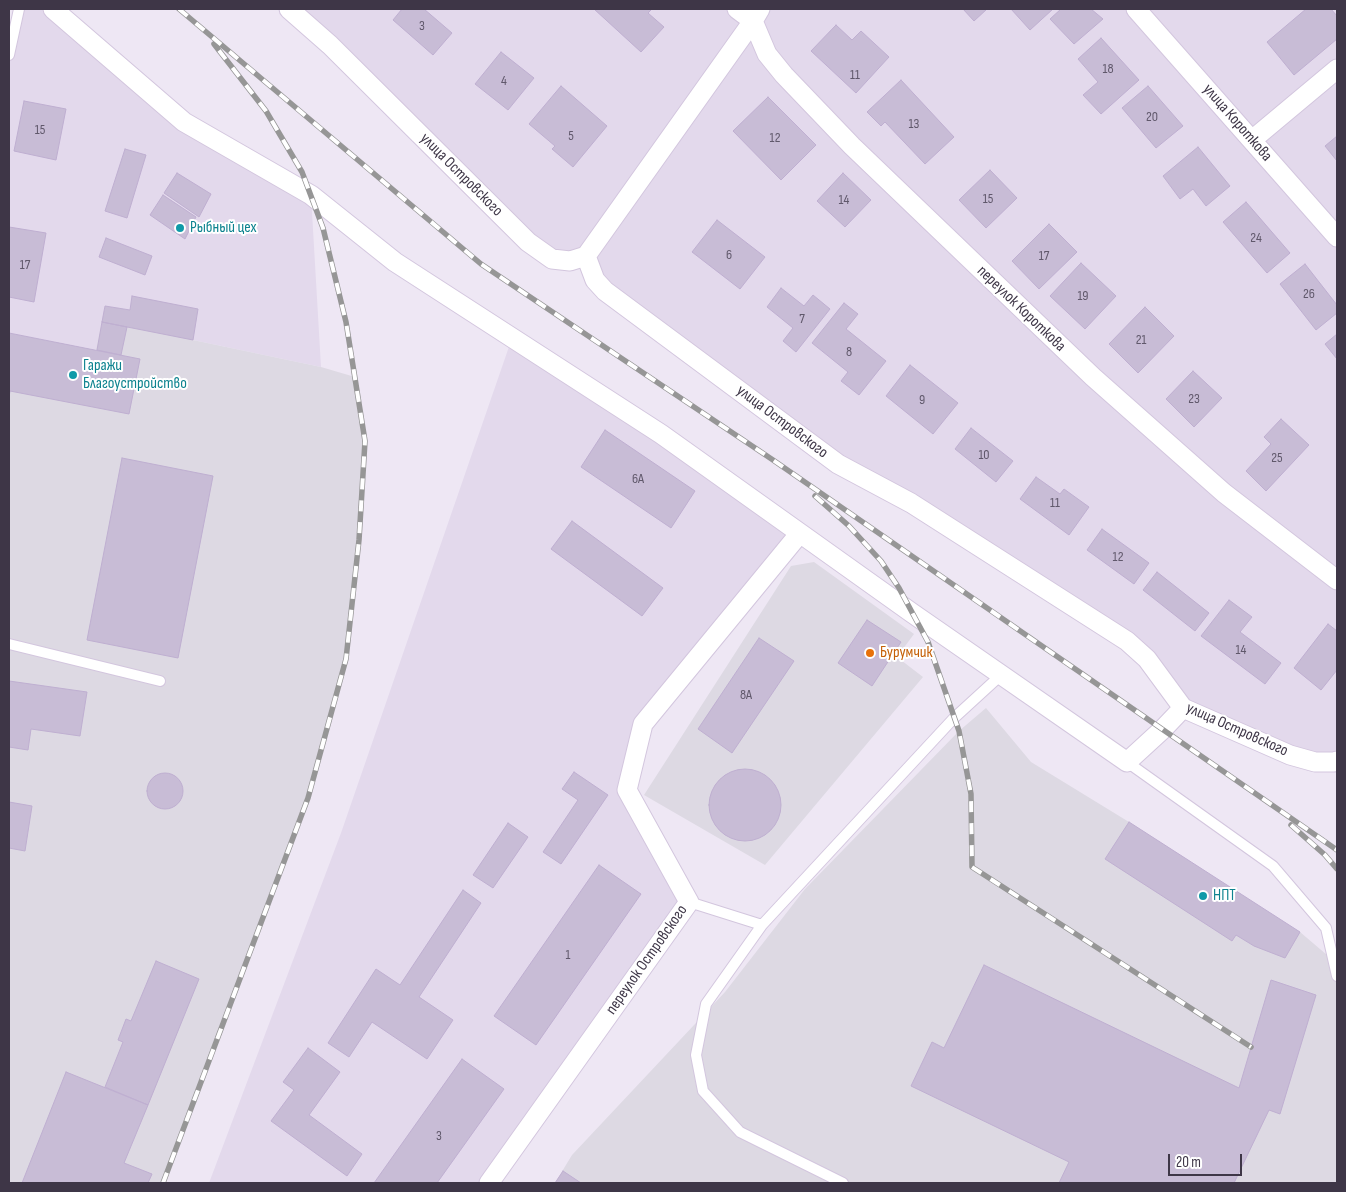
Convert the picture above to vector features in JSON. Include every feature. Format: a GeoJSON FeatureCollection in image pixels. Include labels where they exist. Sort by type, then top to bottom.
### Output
{"type":"FeatureCollection","features":[{"type":"Feature","properties":{"kind":"street"},"geometry":{"type":"LineString","coordinates":[[53,9],[184,122],[311,195],[395,262],[661,434],[1127,762],[1183,708]]}},
{"type":"Feature","properties":{"kind":"street","name":"улица Островского"},"geometry":{"type":"LineString","coordinates":[[289,9],[330,45],[528,242],[552,259],[570,261],[586,256],[595,280],[605,291],[838,464],[911,503],[1128,641],[1147,659],[1183,708],[1290,755],[1315,762],[1336,761]]}},
{"type":"Feature","properties":{"kind":"street"},"geometry":{"type":"LineString","coordinates":[[586,256],[756,15],[737,9]]}},
{"type":"Feature","properties":{"kind":"street","name":"улица Короткова"},"geometry":{"type":"LineString","coordinates":[[1136,9],[1337,237]]}},
{"type":"Feature","properties":{"kind":"street","name":"переулок Короткова"},"geometry":{"type":"LineString","coordinates":[[756,15],[767,54],[859,153],[1078,364],[1224,493],[1337,580]]}},
{"type":"Feature","properties":{"kind":"street"},"geometry":{"type":"LineString","coordinates":[[1252,140],[1337,69]]}},
{"type":"Feature","properties":{"kind":"street","name":"переулок Островского"},"geometry":{"type":"LineString","coordinates":[[489,1183],[688,902],[627,790],[643,724],[800,533]]}},
{"type":"Feature","properties":{"kind":"lane"},"geometry":{"type":"LineString","coordinates":[[9,55],[19,9]]}},
{"type":"Feature","properties":{"kind":"lane"},"geometry":{"type":"LineString","coordinates":[[9,644],[160,681]]}},
{"type":"Feature","properties":{"kind":"lane"},"geometry":{"type":"LineString","coordinates":[[843,1183],[831,1181],[740,1132],[703,1091],[696,1055],[706,1004],[762,925],[954,718],[1000,674]]}},
{"type":"Feature","properties":{"kind":"lane"},"geometry":{"type":"LineString","coordinates":[[1127,762],[1273,866],[1326,928],[1337,976]]}},
{"type":"Feature","properties":{"kind":"lane"},"geometry":{"type":"LineString","coordinates":[[688,902],[762,925]]}},
{"type":"Feature","properties":{"kind":"shaded area"},"geometry":{"type":"Polygon","coordinates":[[[19,9],[53,9],[184,122],[311,195],[321,367],[193,340],[132,297],[130,310],[105,306],[97,350],[9,333],[9,55],[19,9]]]}},
{"type":"Feature","properties":{"kind":"shaded area"},"geometry":{"type":"Polygon","coordinates":[[[289,9],[1337,9],[1337,761],[1334,762],[1183,708],[1147,659],[838,464],[605,291],[586,256],[552,259],[289,9]]]}},
{"type":"Feature","properties":{"kind":"shaded area"},"geometry":{"type":"Polygon","coordinates":[[[132,296],[198,309],[193,340],[321,367],[355,377],[365,441],[359,540],[346,659],[308,798],[163,1183],[9,1183],[9,333],[96,350],[105,306],[130,310],[132,296]]]}},
{"type":"Feature","properties":{"kind":"shaded area"},"geometry":{"type":"Polygon","coordinates":[[[512,338],[800,533],[643,725],[627,790],[689,902],[489,1183],[209,1183],[341,833],[512,338]]]}},
{"type":"Feature","properties":{"kind":"shaded area"},"geometry":{"type":"Polygon","coordinates":[[[814,562],[914,634],[897,657],[923,677],[765,865],[644,795],[791,566],[814,562]]]}},
{"type":"Feature","properties":{"kind":"shaded area"},"geometry":{"type":"Polygon","coordinates":[[[986,708],[1031,762],[1129,822],[1300,932],[1327,955],[1337,947],[1337,1183],[555,1183],[572,1155],[725,992],[805,889],[959,731],[986,708]]]}},
{"type":"Feature","properties":{"kind":"building"},"geometry":{"type":"Polygon","coordinates":[[[402,9],[424,9],[452,33],[433,55],[393,20],[402,9]]]}},
{"type":"Feature","properties":{"kind":"building"},"geometry":{"type":"Polygon","coordinates":[[[594,9],[652,9],[648,13],[664,27],[641,52],[594,9]]]}},
{"type":"Feature","properties":{"kind":"building"},"geometry":{"type":"Polygon","coordinates":[[[963,9],[987,9],[974,21],[963,9]]]}},
{"type":"Feature","properties":{"kind":"building"},"geometry":{"type":"Polygon","coordinates":[[[1011,9],[1053,9],[1030,30],[1011,9]]]}},
{"type":"Feature","properties":{"kind":"building"},"geometry":{"type":"Polygon","coordinates":[[[1061,9],[1091,9],[1103,19],[1074,44],[1050,19],[1061,9]]]}},
{"type":"Feature","properties":{"kind":"building"},"geometry":{"type":"Polygon","coordinates":[[[1306,9],[1331,9],[1337,16],[1337,39],[1294,75],[1267,42],[1306,9]]]}},
{"type":"Feature","properties":{"kind":"building"},"geometry":{"type":"Polygon","coordinates":[[[836,25],[852,40],[861,31],[889,57],[856,93],[811,51],[836,25]]]}},
{"type":"Feature","properties":{"kind":"building"},"geometry":{"type":"Polygon","coordinates":[[[1101,38],[1139,80],[1101,114],[1083,95],[1098,82],[1078,59],[1101,38]]]}},
{"type":"Feature","properties":{"kind":"building"},"geometry":{"type":"Polygon","coordinates":[[[501,52],[534,78],[508,110],[475,84],[501,52]]]}},
{"type":"Feature","properties":{"kind":"building"},"geometry":{"type":"Polygon","coordinates":[[[901,80],[954,137],[925,164],[885,122],[881,126],[867,112],[901,80]]]}},
{"type":"Feature","properties":{"kind":"building"},"geometry":{"type":"Polygon","coordinates":[[[561,86],[607,126],[573,167],[552,149],[555,146],[529,124],[561,86]]]}},
{"type":"Feature","properties":{"kind":"building"},"geometry":{"type":"Polygon","coordinates":[[[1148,86],[1183,126],[1156,148],[1122,108],[1148,86]]]}},
{"type":"Feature","properties":{"kind":"building"},"geometry":{"type":"Polygon","coordinates":[[[768,97],[816,145],[781,180],[733,131],[768,97]]]}},
{"type":"Feature","properties":{"kind":"building"},"geometry":{"type":"Polygon","coordinates":[[[24,101],[66,109],[56,160],[14,151],[24,101]]]}},
{"type":"Feature","properties":{"kind":"building"},"geometry":{"type":"Polygon","coordinates":[[[1337,136],[1337,161],[1325,146],[1337,136]]]}},
{"type":"Feature","properties":{"kind":"building"},"geometry":{"type":"Polygon","coordinates":[[[1198,147],[1230,186],[1206,206],[1193,189],[1180,199],[1163,176],[1198,147]]]}},
{"type":"Feature","properties":{"kind":"building"},"geometry":{"type":"Polygon","coordinates":[[[125,149],[146,155],[127,218],[105,211],[125,149]]]}},
{"type":"Feature","properties":{"kind":"building"},"geometry":{"type":"Polygon","coordinates":[[[990,170],[1017,198],[986,228],[959,200],[990,170]]]}},
{"type":"Feature","properties":{"kind":"building","name":"Рыбный цех"},"geometry":{"type":"Polygon","coordinates":[[[177,173],[211,194],[199,217],[164,193],[177,173]]]}},
{"type":"Feature","properties":{"kind":"building"},"geometry":{"type":"Polygon","coordinates":[[[843,173],[871,200],[845,227],[817,201],[843,173]]]}},
{"type":"Feature","properties":{"kind":"building","name":"Рыбный цех"},"geometry":{"type":"Polygon","coordinates":[[[163,195],[196,217],[185,239],[150,215],[163,195]]]}},
{"type":"Feature","properties":{"kind":"building"},"geometry":{"type":"Polygon","coordinates":[[[1246,202],[1290,253],[1267,273],[1223,222],[1246,202]]]}},
{"type":"Feature","properties":{"kind":"building"},"geometry":{"type":"Polygon","coordinates":[[[717,220],[765,257],[740,289],[692,252],[717,220]]]}},
{"type":"Feature","properties":{"kind":"building"},"geometry":{"type":"Polygon","coordinates":[[[1049,224],[1077,252],[1039,289],[1012,261],[1049,224]]]}},
{"type":"Feature","properties":{"kind":"building"},"geometry":{"type":"Polygon","coordinates":[[[9,227],[46,233],[34,302],[9,297],[9,227]]]}},
{"type":"Feature","properties":{"kind":"building"},"geometry":{"type":"Polygon","coordinates":[[[106,238],[152,256],[145,275],[99,257],[106,238]]]}},
{"type":"Feature","properties":{"kind":"building"},"geometry":{"type":"Polygon","coordinates":[[[1081,263],[1116,296],[1085,329],[1050,296],[1081,263]]]}},
{"type":"Feature","properties":{"kind":"building"},"geometry":{"type":"Polygon","coordinates":[[[1305,264],[1337,305],[1337,313],[1316,330],[1280,284],[1305,264]]]}},
{"type":"Feature","properties":{"kind":"building"},"geometry":{"type":"Polygon","coordinates":[[[781,288],[804,306],[813,295],[830,309],[796,352],[783,341],[793,328],[767,307],[781,288]]]}},
{"type":"Feature","properties":{"kind":"building"},"geometry":{"type":"Polygon","coordinates":[[[132,296],[198,309],[193,340],[102,322],[105,306],[130,310],[132,296]]]}},
{"type":"Feature","properties":{"kind":"building"},"geometry":{"type":"Polygon","coordinates":[[[844,303],[858,314],[846,329],[886,361],[859,395],[841,381],[848,372],[812,343],[844,303]]]}},
{"type":"Feature","properties":{"kind":"building"},"geometry":{"type":"Polygon","coordinates":[[[1145,307],[1174,336],[1138,373],[1109,344],[1145,307]]]}},
{"type":"Feature","properties":{"kind":"building"},"geometry":{"type":"Polygon","coordinates":[[[102,322],[127,327],[121,355],[97,350],[102,322]]]}},
{"type":"Feature","properties":{"kind":"building","name":"Гаражи Благоустройство"},"geometry":{"type":"Polygon","coordinates":[[[9,333],[140,359],[129,414],[10,391],[9,397],[9,333]]]}},
{"type":"Feature","properties":{"kind":"building"},"geometry":{"type":"Polygon","coordinates":[[[1337,334],[1337,359],[1325,344],[1337,334]]]}},
{"type":"Feature","properties":{"kind":"building"},"geometry":{"type":"Polygon","coordinates":[[[910,365],[958,403],[933,434],[886,396],[910,365]]]}},
{"type":"Feature","properties":{"kind":"building"},"geometry":{"type":"Polygon","coordinates":[[[1193,371],[1222,398],[1194,427],[1166,399],[1193,371]]]}},
{"type":"Feature","properties":{"kind":"building"},"geometry":{"type":"Polygon","coordinates":[[[1281,419],[1309,445],[1266,491],[1246,471],[1271,444],[1264,437],[1281,419]]]}},
{"type":"Feature","properties":{"kind":"building"},"geometry":{"type":"Polygon","coordinates":[[[971,428],[1013,461],[996,482],[955,449],[971,428]]]}},
{"type":"Feature","properties":{"kind":"building"},"geometry":{"type":"Polygon","coordinates":[[[605,430],[695,491],[671,528],[581,467],[605,430]]]}},
{"type":"Feature","properties":{"kind":"building"},"geometry":{"type":"Polygon","coordinates":[[[122,458],[213,476],[178,658],[87,640],[122,458]]]}},
{"type":"Feature","properties":{"kind":"building"},"geometry":{"type":"Polygon","coordinates":[[[1036,477],[1060,494],[1064,489],[1089,507],[1069,535],[1020,499],[1036,477]]]}},
{"type":"Feature","properties":{"kind":"building"},"geometry":{"type":"Polygon","coordinates":[[[572,521],[663,588],[642,616],[551,549],[572,521]]]}},
{"type":"Feature","properties":{"kind":"building"},"geometry":{"type":"Polygon","coordinates":[[[1102,529],[1149,563],[1134,584],[1087,550],[1102,529]]]}},
{"type":"Feature","properties":{"kind":"building"},"geometry":{"type":"Polygon","coordinates":[[[1157,572],[1209,613],[1195,631],[1143,590],[1157,572]]]}},
{"type":"Feature","properties":{"kind":"building"},"geometry":{"type":"Polygon","coordinates":[[[1229,600],[1252,617],[1240,632],[1281,663],[1265,684],[1201,636],[1229,600]]]}},
{"type":"Feature","properties":{"kind":"building","name":"Бурумчик"},"geometry":{"type":"Polygon","coordinates":[[[867,620],[901,642],[872,686],[838,663],[867,620]]]}},
{"type":"Feature","properties":{"kind":"building"},"geometry":{"type":"Polygon","coordinates":[[[1328,624],[1337,631],[1337,670],[1321,690],[1294,668],[1328,624]]]}},
{"type":"Feature","properties":{"kind":"building"},"geometry":{"type":"Polygon","coordinates":[[[759,638],[794,661],[732,753],[698,729],[759,638]]]}},
{"type":"Feature","properties":{"kind":"building"},"geometry":{"type":"Polygon","coordinates":[[[9,681],[87,692],[80,736],[31,729],[28,750],[9,747],[9,681]]]}},
{"type":"Feature","properties":{"kind":"building"},"geometry":{"type":"Polygon","coordinates":[[[745,769],[765,775],[775,785],[781,805],[775,825],[765,835],[745,841],[725,835],[715,825],[709,805],[715,785],[725,775],[745,769]]]}},
{"type":"Feature","properties":{"kind":"building"},"geometry":{"type":"Polygon","coordinates":[[[574,772],[608,795],[561,864],[543,852],[578,800],[562,789],[574,772]]]}},
{"type":"Feature","properties":{"kind":"building"},"geometry":{"type":"Polygon","coordinates":[[[165,773],[172,774],[178,778],[182,784],[182,798],[178,804],[172,808],[165,809],[158,808],[152,804],[148,798],[147,791],[148,784],[152,778],[158,774],[165,773]]]}},
{"type":"Feature","properties":{"kind":"building"},"geometry":{"type":"Polygon","coordinates":[[[9,802],[32,806],[25,851],[9,848],[9,802]]]}},
{"type":"Feature","properties":{"kind":"building","name":"НПТ"},"geometry":{"type":"Polygon","coordinates":[[[1129,822],[1300,932],[1285,958],[1254,946],[1236,935],[1232,941],[1105,859],[1129,822]]]}},
{"type":"Feature","properties":{"kind":"building"},"geometry":{"type":"Polygon","coordinates":[[[508,823],[528,837],[493,888],[473,875],[508,823]]]}},
{"type":"Feature","properties":{"kind":"building"},"geometry":{"type":"Polygon","coordinates":[[[599,865],[641,894],[536,1045],[494,1016],[599,865]]]}},
{"type":"Feature","properties":{"kind":"building"},"geometry":{"type":"Polygon","coordinates":[[[463,890],[481,903],[419,997],[453,1020],[427,1059],[372,1022],[349,1057],[328,1043],[376,969],[400,985],[463,890]]]}},
{"type":"Feature","properties":{"kind":"building"},"geometry":{"type":"Polygon","coordinates":[[[156,961],[199,979],[148,1105],[105,1087],[123,1042],[118,1040],[126,1019],[131,1021],[156,961]]]}},
{"type":"Feature","properties":{"kind":"building"},"geometry":{"type":"Polygon","coordinates":[[[984,965],[1239,1088],[1271,980],[1316,995],[1280,1114],[1269,1110],[1234,1183],[1059,1183],[1069,1162],[911,1086],[932,1042],[944,1048],[984,965]]]}},
{"type":"Feature","properties":{"kind":"building"},"geometry":{"type":"Polygon","coordinates":[[[308,1048],[340,1072],[309,1115],[362,1154],[347,1176],[271,1121],[294,1090],[283,1082],[308,1048]]]}},
{"type":"Feature","properties":{"kind":"building"},"geometry":{"type":"Polygon","coordinates":[[[462,1059],[504,1089],[437,1183],[374,1183],[462,1059]]]}},
{"type":"Feature","properties":{"kind":"building"},"geometry":{"type":"Polygon","coordinates":[[[66,1072],[148,1105],[124,1163],[152,1174],[148,1183],[22,1183],[66,1072]]]}},
{"type":"Feature","properties":{"kind":"building"},"geometry":{"type":"Polygon","coordinates":[[[563,1171],[581,1183],[555,1183],[563,1171]]]}},
{"type":"Feature","properties":{"kind":"railway"},"geometry":{"type":"LineString","coordinates":[[179,9],[481,264],[773,460],[1337,850]]}},
{"type":"Feature","properties":{"kind":"railway"},"geometry":{"type":"LineString","coordinates":[[163,1183],[308,798],[346,659],[359,540],[365,441],[346,322],[323,228],[302,172],[266,111],[214,44]]}},
{"type":"Feature","properties":{"kind":"railway"},"geometry":{"type":"LineString","coordinates":[[815,496],[849,526],[881,561],[899,588],[928,642],[959,731],[971,794],[972,867],[1251,1047]]}},
{"type":"Feature","properties":{"kind":"railway"},"geometry":{"type":"LineString","coordinates":[[1291,825],[1325,855],[1337,869]]}},
{"type":"Feature","properties":{"kind":"place","name":"Рыбный цех"},"geometry":{"type":"Point","coordinates":[180,228]}},
{"type":"Feature","properties":{"kind":"place","name":"Гаражи Благоустройство"},"geometry":{"type":"Point","coordinates":[73,375]}},
{"type":"Feature","properties":{"kind":"place","name":"Бурумчик"},"geometry":{"type":"Point","coordinates":[870,653]}},
{"type":"Feature","properties":{"kind":"place","name":"НПТ"},"geometry":{"type":"Point","coordinates":[1203,896]}}]}
